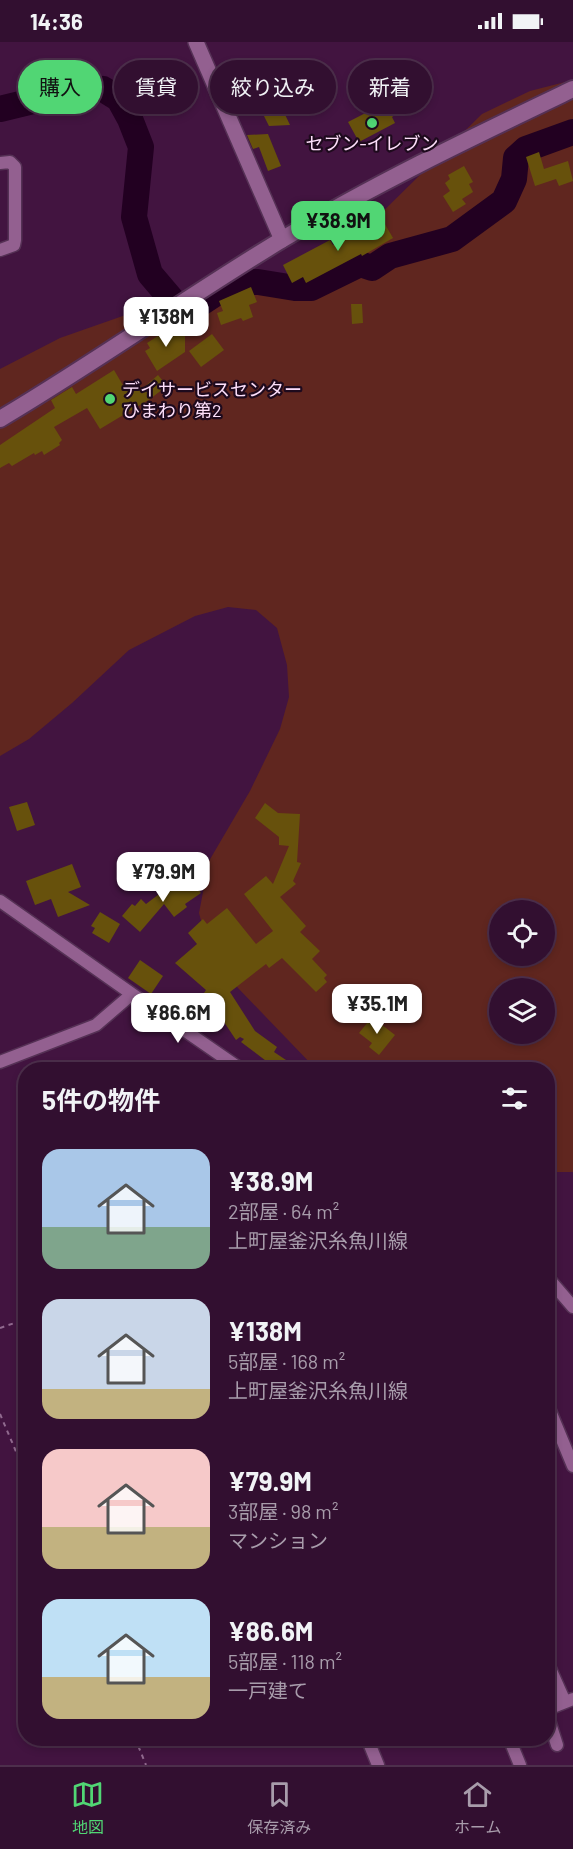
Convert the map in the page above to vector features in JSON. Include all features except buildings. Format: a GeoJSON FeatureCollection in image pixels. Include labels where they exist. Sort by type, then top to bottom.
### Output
{"type":"FeatureCollection","features":[{"type":"Feature","properties":{"kind":"main road"},"geometry":{"type":"LineString","coordinates":[[0,419],[334,209],[421,162],[572,92]]}},
{"type":"Feature","properties":{"kind":"street"},"geometry":{"type":"LineString","coordinates":[[196,42],[282,240]]}},
{"type":"Feature","properties":{"kind":"street"},"geometry":{"type":"LineString","coordinates":[[0,164],[10,162],[15,167],[15,240],[14,245],[0,250]]}},
{"type":"Feature","properties":{"kind":"street"},"geometry":{"type":"LineString","coordinates":[[0,901],[230,1062]]}},
{"type":"Feature","properties":{"kind":"street"},"geometry":{"type":"LineString","coordinates":[[0,1062],[96,1025],[132,994]]}},
{"type":"Feature","properties":{"kind":"street"},"geometry":{"type":"LineString","coordinates":[[555,1286],[573,1307]]}},
{"type":"Feature","properties":{"kind":"street"},"geometry":{"type":"LineString","coordinates":[[555,1423],[573,1467]]}},
{"type":"Feature","properties":{"kind":"street"},"geometry":{"type":"LineString","coordinates":[[555,1676],[569,1700],[555,1706]]}},
{"type":"Feature","properties":{"kind":"street"},"geometry":{"type":"LineString","coordinates":[[555,1739],[557,1745]]}},
{"type":"Feature","properties":{"kind":"street"},"geometry":{"type":"LineString","coordinates":[[370,1746],[378,1765]]}},
{"type":"Feature","properties":{"kind":"street"},"geometry":{"type":"LineString","coordinates":[[512,1746],[520,1765]]}},
{"type":"Feature","properties":{"kind":"path"},"geometry":{"type":"LineString","coordinates":[[0,1328],[18,1322]]}},
{"type":"Feature","properties":{"kind":"path"},"geometry":{"type":"LineString","coordinates":[[0,1414],[18,1456]]}},
{"type":"Feature","properties":{"kind":"path"},"geometry":{"type":"LineString","coordinates":[[138,1746],[146,1765]]}},
{"type":"Feature","properties":{"kind":"shaded area"},"geometry":{"type":"Polygon","coordinates":[[[573,80],[573,1172],[555,1172],[555,1062],[309,1062],[238,988],[210,954],[199,913],[209,861],[250,791],[280,729],[289,697],[287,665],[277,628],[256,610],[228,607],[195,616],[129,650],[29,739],[0,756],[0,369],[60,338],[137,311],[212,302],[280,285],[362,232],[482,114],[530,91],[573,80]]]}},
{"type":"Feature","properties":{"kind":"waterway"},"geometry":{"type":"LineString","coordinates":[[0,109],[37,100],[61,90],[80,87],[103,89],[119,99],[141,147],[134,217],[150,274],[184,314],[233,282],[258,282],[311,288],[360,264],[372,268],[390,256],[452,239],[504,201],[514,179],[516,158],[526,149],[573,132]]}},
{"type":"Feature","properties":{"kind":"place","name":"セブン-イレブン"},"geometry":{"type":"Point","coordinates":[372,123]}},
{"type":"Feature","properties":{"kind":"place","name":"デイサービスセンター ひまわり第2"},"geometry":{"type":"Point","coordinates":[110,399]}}]}
